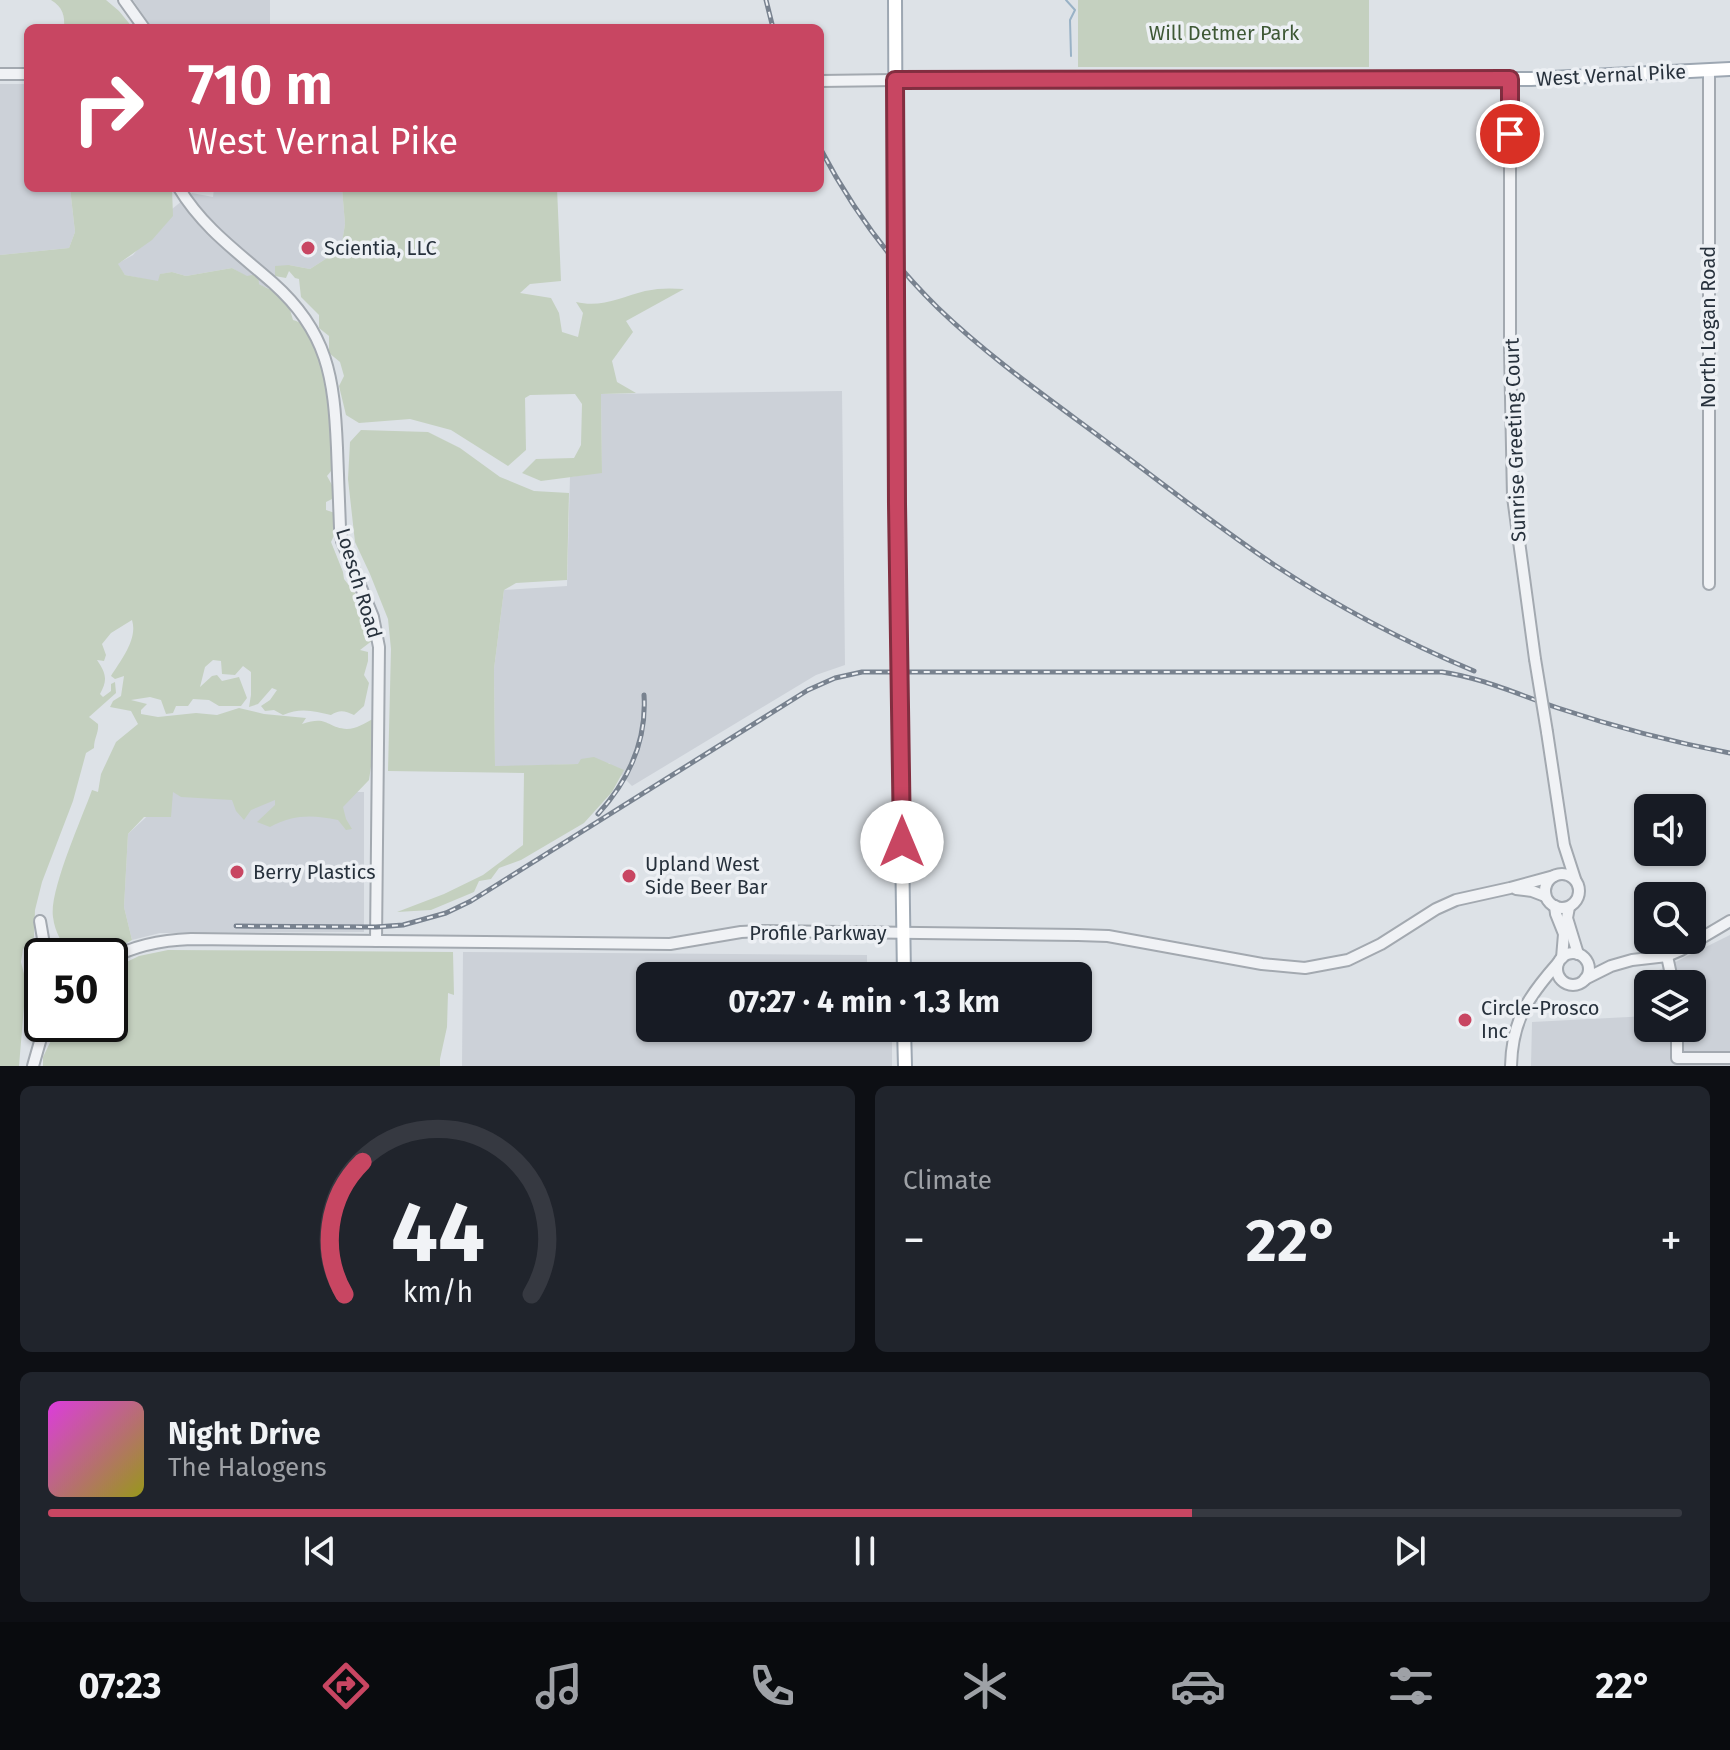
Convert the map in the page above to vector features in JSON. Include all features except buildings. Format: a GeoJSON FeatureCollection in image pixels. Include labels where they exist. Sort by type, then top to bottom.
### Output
{"type":"FeatureCollection","features":[{"type":"Feature","properties":{"kind":"main road"},"geometry":{"type":"LineString","coordinates":[[895,0],[897,491],[904,962]]}},
{"type":"Feature","properties":{"kind":"main road","name":"West Vernal Pike"},"geometry":{"type":"LineString","coordinates":[[895,80],[1510,79],[1730,69]]}},
{"type":"Feature","properties":{"kind":"main road"},"geometry":{"type":"LineString","coordinates":[[904,1042],[905,1066]]}},
{"type":"Feature","properties":{"kind":"street"},"geometry":{"type":"LineString","coordinates":[[124,0],[142,24]]}},
{"type":"Feature","properties":{"kind":"street","name":"North Logan Road"},"geometry":{"type":"LineString","coordinates":[[1709,70],[1709,584]]}},
{"type":"Feature","properties":{"kind":"street"},"geometry":{"type":"LineString","coordinates":[[0,74],[24,74]]}},
{"type":"Feature","properties":{"kind":"street","name":"Sunrise Greeting Court"},"geometry":{"type":"LineString","coordinates":[[1510,79],[1513,497],[1564,845],[1575,879]]}},
{"type":"Feature","properties":{"kind":"street","name":"West Vernal Pike"},"geometry":{"type":"LineString","coordinates":[[824,81],[895,80]]}},
{"type":"Feature","properties":{"kind":"street","name":"Loesch Road"},"geometry":{"type":"LineString","coordinates":[[181,192],[215,235],[295,304],[311,327],[329,366],[336,413],[340,528],[347,556],[373,617],[379,647],[376,941]]}},
{"type":"Feature","properties":{"kind":"street","name":"Sunrise Greeting Court"},"geometry":{"type":"LineString","coordinates":[[1555,875],[1564,845]]}},
{"type":"Feature","properties":{"kind":"street"},"geometry":{"type":"LineString","coordinates":[[1555,906],[1563,908],[1574,904],[1580,889],[1575,879],[1565,874],[1555,875],[1546,884],[1545,896],[1555,906],[1564,934],[1557,972],[1564,982]]}},
{"type":"Feature","properties":{"kind":"street","name":"Profile Parkway"},"geometry":{"type":"LineString","coordinates":[[128,950],[176,940],[676,944],[749,932],[1108,936],[1262,964],[1305,968],[1348,960],[1456,900],[1555,875]]}},
{"type":"Feature","properties":{"kind":"street","name":"Profile Parkway"},"geometry":{"type":"LineString","coordinates":[[1510,888],[1545,896]]}},
{"type":"Feature","properties":{"kind":"street"},"geometry":{"type":"LineString","coordinates":[[1569,907],[1567,918],[1579,955],[1588,969],[1585,979]]}},
{"type":"Feature","properties":{"kind":"street"},"geometry":{"type":"LineString","coordinates":[[40,921],[43,938]]}},
{"type":"Feature","properties":{"kind":"street"},"geometry":{"type":"LineString","coordinates":[[1540,984],[1577,984],[1611,966],[1667,956],[1730,921]]}},
{"type":"Feature","properties":{"kind":"street"},"geometry":{"type":"LineString","coordinates":[[1511,1066],[1514,1032],[1521,1014],[1560,960],[1569,954],[1579,955],[1611,966]]}},
{"type":"Feature","properties":{"kind":"street"},"geometry":{"type":"LineString","coordinates":[[1667,956],[1670,970]]}},
{"type":"Feature","properties":{"kind":"street"},"geometry":{"type":"LineString","coordinates":[[33,1066],[40,1042]]}},
{"type":"Feature","properties":{"kind":"street"},"geometry":{"type":"LineString","coordinates":[[1677,1042],[1677,1058],[1730,1058]]}},
{"type":"Feature","properties":{"kind":"shaded area"},"geometry":{"type":"Polygon","coordinates":[[[133,0],[270,0],[270,24],[149,24],[133,0]]]}},
{"type":"Feature","properties":{"kind":"shaded area"},"geometry":{"type":"Polygon","coordinates":[[[0,84],[24,84],[24,192],[70,192],[75,232],[69,248],[0,255],[0,84]]]}},
{"type":"Feature","properties":{"kind":"shaded area"},"geometry":{"type":"Polygon","coordinates":[[[214,192],[342,192],[345,224],[341,249],[310,269],[289,265],[275,276],[276,290],[264,287],[232,268],[186,276],[172,272],[161,274],[159,282],[125,275],[117,264],[133,255],[172,209],[192,193],[213,197],[214,192]]]}},
{"type":"Feature","properties":{"kind":"shaded area"},"geometry":{"type":"Polygon","coordinates":[[[842,391],[845,665],[816,675],[632,786],[609,763],[495,767],[494,669],[504,590],[567,586],[570,477],[602,472],[601,394],[842,391]]]}},
{"type":"Feature","properties":{"kind":"shaded area"},"geometry":{"type":"Polygon","coordinates":[[[173,792],[364,792],[364,932],[160,933],[132,940],[124,907],[128,834],[173,792]]]}},
{"type":"Feature","properties":{"kind":"shaded area"},"geometry":{"type":"Polygon","coordinates":[[[1730,935],[1730,1066],[1531,1066],[1532,1022],[1634,1017],[1634,1042],[1706,1042],[1706,970],[1659,970],[1692,954],[1706,954],[1706,947],[1730,935]]]}},
{"type":"Feature","properties":{"kind":"shaded area"},"geometry":{"type":"Polygon","coordinates":[[[463,952],[867,955],[867,962],[636,962],[636,1042],[892,1042],[892,1066],[462,1066],[463,952]]]}},
{"type":"Feature","properties":{"kind":"green space"},"geometry":{"type":"Polygon","coordinates":[[[51,0],[106,0],[130,24],[64,24],[58,6],[51,0]]]}},
{"type":"Feature","properties":{"kind":"green space","name":"Will Detmer Park"},"geometry":{"type":"Polygon","coordinates":[[[1078,0],[1369,0],[1369,67],[1078,67],[1078,0]]]}},
{"type":"Feature","properties":{"kind":"green space"},"geometry":{"type":"Polygon","coordinates":[[[70,192],[172,192],[173,216],[152,240],[118,264],[125,275],[158,281],[160,274],[172,272],[186,276],[232,268],[247,276],[258,274],[259,284],[285,298],[293,320],[305,327],[315,340],[328,381],[340,460],[327,476],[332,485],[332,499],[326,502],[326,510],[335,513],[338,527],[331,542],[344,579],[358,597],[360,616],[373,640],[360,650],[368,652],[364,675],[369,683],[364,706],[354,715],[342,711],[331,715],[301,710],[283,715],[274,710],[265,711],[261,706],[277,690],[272,688],[258,704],[249,707],[251,672],[243,666],[235,675],[222,674],[221,661],[213,660],[205,667],[200,687],[212,676],[217,675],[222,681],[239,677],[247,698],[241,706],[219,706],[209,700],[193,699],[188,706],[176,706],[173,713],[166,714],[161,700],[150,697],[131,700],[147,704],[141,714],[158,717],[196,713],[217,715],[239,708],[264,714],[306,718],[302,724],[323,721],[347,729],[373,719],[376,733],[369,780],[343,807],[352,829],[346,830],[338,820],[312,817],[296,818],[270,827],[257,822],[275,805],[275,800],[251,810],[244,820],[232,800],[181,797],[173,792],[171,817],[144,817],[128,834],[124,907],[132,940],[60,938],[54,923],[53,905],[67,854],[92,790],[98,792],[101,774],[116,742],[138,724],[131,711],[110,707],[121,696],[124,676],[115,679],[111,676],[131,642],[132,620],[111,633],[102,644],[106,655],[104,661],[97,660],[105,677],[100,694],[103,697],[111,691],[111,684],[115,682],[116,693],[89,717],[98,724],[94,748],[86,753],[73,801],[42,882],[35,910],[34,937],[24,938],[21,962],[24,1006],[19,1066],[0,1066],[0,255],[69,248],[75,232],[70,192]]]}},
{"type":"Feature","properties":{"kind":"green space"},"geometry":{"type":"Polygon","coordinates":[[[342,192],[557,192],[561,281],[530,284],[520,293],[551,298],[559,313],[562,332],[578,337],[583,313],[576,302],[603,303],[650,290],[684,289],[626,321],[633,332],[612,361],[617,382],[636,393],[601,394],[602,473],[541,481],[522,473],[536,459],[574,458],[581,445],[582,404],[575,394],[530,395],[525,398],[526,450],[508,466],[451,430],[410,419],[359,423],[346,415],[339,386],[344,376],[340,362],[329,353],[329,336],[319,328],[319,315],[301,297],[299,279],[289,271],[286,278],[275,276],[275,266],[310,269],[341,249],[345,224],[342,192]]]}},
{"type":"Feature","properties":{"kind":"green space"},"geometry":{"type":"Polygon","coordinates":[[[361,430],[428,432],[460,448],[500,477],[534,491],[569,493],[567,580],[516,583],[504,590],[494,669],[495,766],[578,764],[581,759],[594,757],[624,770],[612,792],[584,823],[521,860],[499,868],[491,879],[479,881],[474,892],[431,910],[397,912],[483,875],[523,845],[524,773],[388,771],[391,649],[388,619],[355,542],[348,479],[350,442],[361,430]]]}},
{"type":"Feature","properties":{"kind":"green space"},"geometry":{"type":"Polygon","coordinates":[[[168,950],[453,952],[454,995],[448,993],[447,1027],[440,1066],[43,1066],[43,1057],[50,1042],[128,1042],[128,961],[168,950]]]}},
{"type":"Feature","properties":{"kind":"waterway"},"geometry":{"type":"LineString","coordinates":[[1066,0],[1075,10],[1070,20],[1071,56]]}},
{"type":"Feature","properties":{"kind":"railway"},"geometry":{"type":"LineString","coordinates":[[766,0],[772,24]]}},
{"type":"Feature","properties":{"kind":"railway"},"geometry":{"type":"LineString","coordinates":[[824,155],[858,212],[904,271],[938,308],[1003,364],[1276,566],[1372,623],[1474,671]]}},
{"type":"Feature","properties":{"kind":"railway"},"geometry":{"type":"LineString","coordinates":[[236,926],[376,927],[403,925],[446,913],[471,901],[808,690],[835,678],[862,672],[1442,672],[1486,683],[1622,728],[1730,753]]}},
{"type":"Feature","properties":{"kind":"railway"},"geometry":{"type":"LineString","coordinates":[[598,814],[619,788],[634,759],[642,729],[644,695]]}},
{"type":"Feature","properties":{"kind":"place","name":"Scientia, LLC"},"geometry":{"type":"Point","coordinates":[308,248]}},
{"type":"Feature","properties":{"kind":"place","name":"Berry Plastics"},"geometry":{"type":"Point","coordinates":[237,872]}},
{"type":"Feature","properties":{"kind":"place","name":"Upland West Side Beer Bar"},"geometry":{"type":"Point","coordinates":[629,876]}},
{"type":"Feature","properties":{"kind":"place","name":"Circle-Prosco Inc"},"geometry":{"type":"Point","coordinates":[1465,1020]}},
{"type":"Feature","properties":{"kind":"route"},"geometry":{"type":"LineString","coordinates":[[902,842],[895,80],[1510,79],[1510,134]]}}]}
